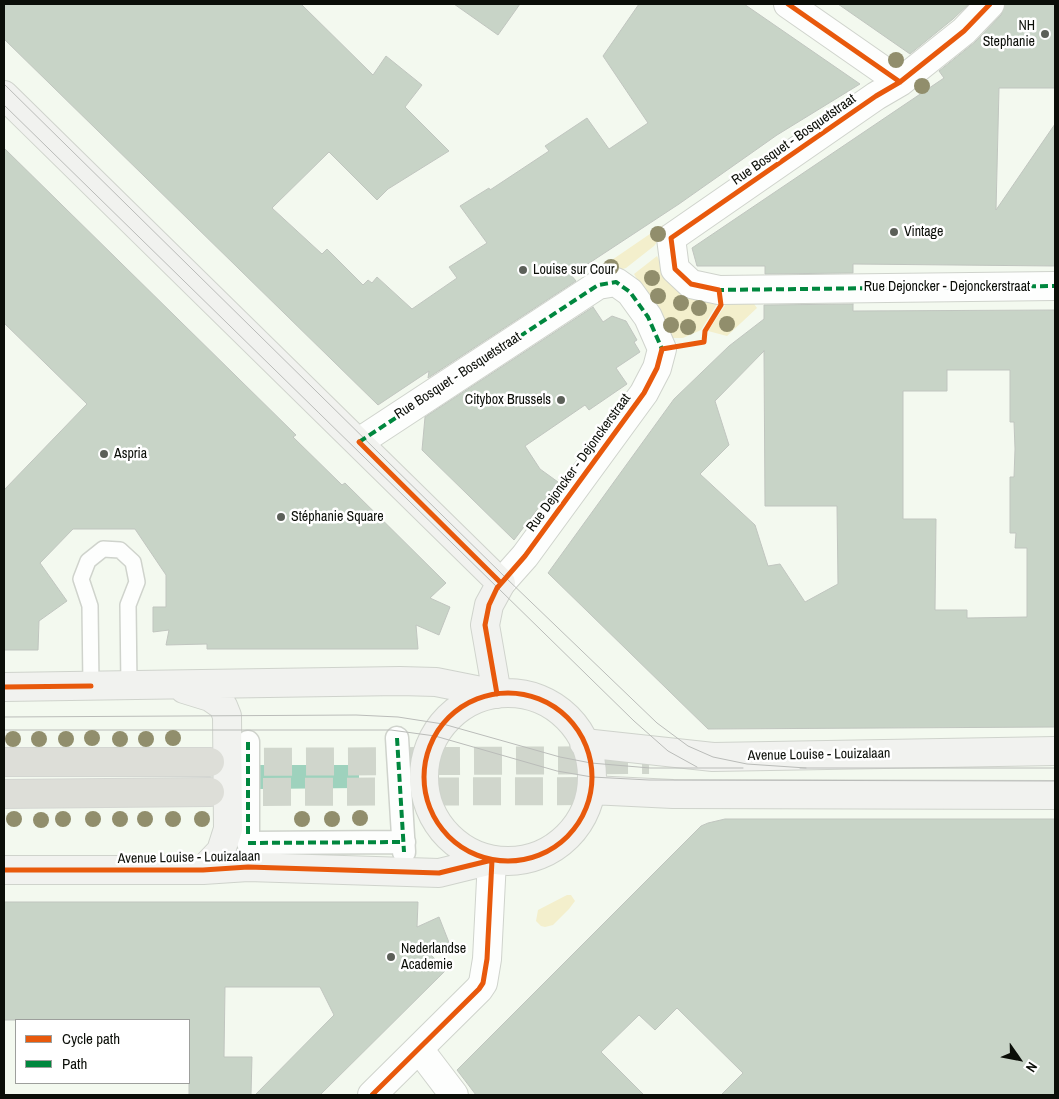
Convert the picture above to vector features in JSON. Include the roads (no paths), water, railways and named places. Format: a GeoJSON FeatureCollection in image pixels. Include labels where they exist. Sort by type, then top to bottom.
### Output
{"type":"FeatureCollection","features":[{"type":"Feature","properties":{"kind":"highway"},"geometry":{"type":"LineString","coordinates":[[4,762],[210,762]]}},
{"type":"Feature","properties":{"kind":"highway"},"geometry":{"type":"LineString","coordinates":[[4,794],[210,792]]}},
{"type":"Feature","properties":{"kind":"main road"},"geometry":{"type":"LineString","coordinates":[[4,95],[501,583],[489,604],[485,625],[498,694]]}},
{"type":"Feature","properties":{"kind":"main road"},"geometry":{"type":"LineString","coordinates":[[4,687],[173,686],[248,682],[427,682],[498,694],[520,694],[547,703],[569,720],[584,743],[591,762],[591,790],[582,816],[566,838],[550,850],[532,858],[492,860],[470,853],[452,840],[442,829],[428,803],[424,780],[426,757],[435,736],[443,724],[459,709],[471,702],[498,694]]}},
{"type":"Feature","properties":{"kind":"main road"},"geometry":{"type":"LineString","coordinates":[[173,686],[210,697],[223,706],[227,716],[228,829],[221,851],[204,870]]}},
{"type":"Feature","properties":{"kind":"main road","name":"Avenue Louise - Louizalaan"},"geometry":{"type":"LineString","coordinates":[[584,743],[713,757],[1055,751]]}},
{"type":"Feature","properties":{"kind":"main road"},"geometry":{"type":"LineString","coordinates":[[591,790],[674,794],[1055,795]]}},
{"type":"Feature","properties":{"kind":"main road","name":"Avenue Louise - Louizalaan"},"geometry":{"type":"LineString","coordinates":[[4,870],[204,870],[248,867],[439,873],[492,860]]}},
{"type":"Feature","properties":{"kind":"street"},"geometry":{"type":"LineString","coordinates":[[788,4],[900,82]]}},
{"type":"Feature","properties":{"kind":"street","name":"Rue Bosquet - Bosquetstraat"},"geometry":{"type":"LineString","coordinates":[[719,290],[690,284],[675,269],[671,238],[876,96],[900,82],[964,31],[990,4]]}},
{"type":"Feature","properties":{"kind":"street","name":"Rue Bosquet - Bosquetstraat"},"geometry":{"type":"LineString","coordinates":[[359,442],[598,285],[616,282],[630,292],[648,317],[662,350]]}},
{"type":"Feature","properties":{"kind":"street","name":"Rue Dejoncker - Dejonckerstraat"},"geometry":{"type":"LineString","coordinates":[[719,290],[1055,286]]}},
{"type":"Feature","properties":{"kind":"street","name":"Rue Dejoncker - Dejonckerstraat"},"geometry":{"type":"LineString","coordinates":[[501,583],[525,556],[644,393],[657,368],[662,350]]}},
{"type":"Feature","properties":{"kind":"street"},"geometry":{"type":"LineString","coordinates":[[250,740],[248,842],[404,847],[395,741]]}},
{"type":"Feature","properties":{"kind":"street"},"geometry":{"type":"LineString","coordinates":[[372,1095],[479,989],[483,982],[487,959],[492,860]]}},
{"type":"Feature","properties":{"kind":"street"},"geometry":{"type":"LineString","coordinates":[[419,1049],[454,1095]]}},
{"type":"Feature","properties":{"kind":"lane"},"geometry":{"type":"LineString","coordinates":[[91,686],[90,606],[81,579],[88,561],[103,549],[120,550],[133,562],[137,582],[128,605],[129,686]]}},
{"type":"Feature","properties":{"kind":"tunnel"},"geometry":{"type":"LineString","coordinates":[[222,762],[649,760]]}},
{"type":"Feature","properties":{"kind":"tunnel"},"geometry":{"type":"LineString","coordinates":[[221,792],[616,791]]}},
{"type":"Feature","properties":{"kind":"tram line"},"geometry":{"type":"LineString","coordinates":[[4,84],[506,578],[657,723],[688,746],[713,757],[747,764],[806,768]]}},
{"type":"Feature","properties":{"kind":"tram line"},"geometry":{"type":"LineString","coordinates":[[4,105],[634,721],[668,751],[697,767]]}},
{"type":"Feature","properties":{"kind":"tram line"},"geometry":{"type":"LineString","coordinates":[[4,717],[356,715],[398,717],[443,724],[560,757],[591,763],[650,768],[743,768]]}},
{"type":"Feature","properties":{"kind":"tram line"},"geometry":{"type":"LineString","coordinates":[[4,730],[391,730],[435,736],[557,771],[592,777],[649,780],[1055,781]]}},
{"type":"Feature","properties":{"kind":"tram line"},"geometry":{"type":"LineString","coordinates":[[800,768],[1055,768]]}},
{"type":"Feature","properties":{"kind":"place","name":"NH Stephanie"},"geometry":{"type":"Point","coordinates":[1045,34]}},
{"type":"Feature","properties":{"kind":"place","name":"Vintage"},"geometry":{"type":"Point","coordinates":[894,232]}},
{"type":"Feature","properties":{"kind":"place","name":"Louise sur Cour"},"geometry":{"type":"Point","coordinates":[523,270]}},
{"type":"Feature","properties":{"kind":"place","name":"Citybox Brussels"},"geometry":{"type":"Point","coordinates":[561,400]}},
{"type":"Feature","properties":{"kind":"place","name":"Aspria"},"geometry":{"type":"Point","coordinates":[104,454]}},
{"type":"Feature","properties":{"kind":"place","name":"Stéphanie Square"},"geometry":{"type":"Point","coordinates":[281,517]}},
{"type":"Feature","properties":{"kind":"place","name":"Nederlandse Academie"},"geometry":{"type":"Point","coordinates":[391,957]}}]}
